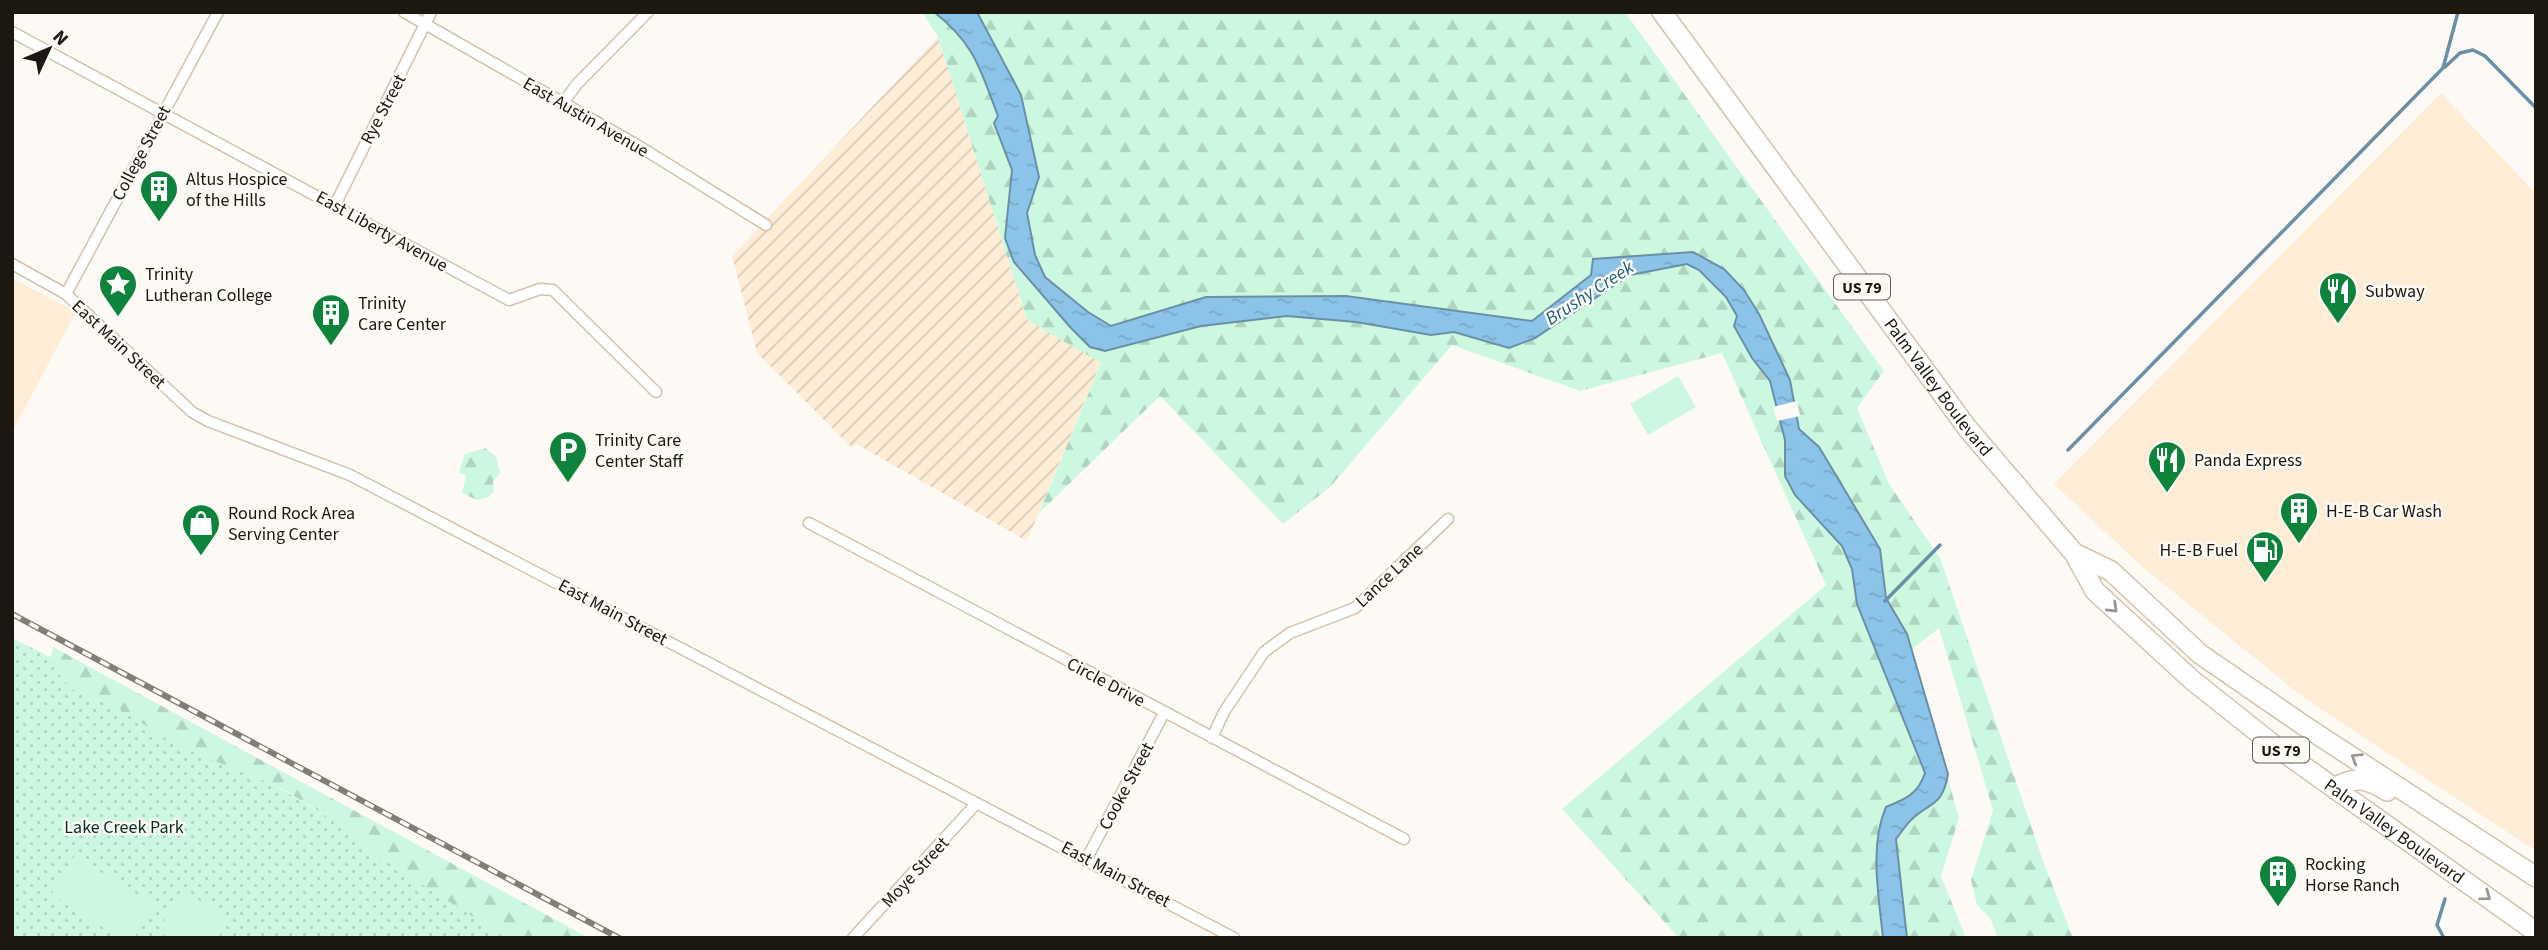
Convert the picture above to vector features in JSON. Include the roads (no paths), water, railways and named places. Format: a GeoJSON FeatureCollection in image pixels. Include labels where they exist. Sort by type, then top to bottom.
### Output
{"type":"FeatureCollection","features":[{"type":"Feature","properties":{"kind":"highway","name":"Palm Valley Boulevard"},"geometry":{"type":"LineString","coordinates":[[1662,12],[1968,429],[2074,553],[2095,590],[2144,638],[2244,721],[2536,932]]}},
{"type":"Feature","properties":{"kind":"highway","name":"Palm Valley Boulevard"},"geometry":{"type":"LineString","coordinates":[[2074,553],[2110,571],[2200,654],[2309,729],[2536,877]]}},
{"type":"Feature","properties":{"kind":"highway"},"geometry":{"type":"LineString","coordinates":[[2334,788],[2353,778],[2371,780],[2482,853],[2499,851]]}},
{"type":"Feature","properties":{"kind":"street","name":"College Street"},"geometry":{"type":"LineString","coordinates":[[66,294],[218,12]]}},
{"type":"Feature","properties":{"kind":"street","name":"East Austin Avenue"},"geometry":{"type":"LineString","coordinates":[[404,12],[563,103],[766,225]]}},
{"type":"Feature","properties":{"kind":"street","name":"Rye Street"},"geometry":{"type":"LineString","coordinates":[[335,205],[427,24],[430,12]]}},
{"type":"Feature","properties":{"kind":"street"},"geometry":{"type":"LineString","coordinates":[[563,103],[577,84],[648,12]]}},
{"type":"Feature","properties":{"kind":"street","name":"East Liberty Avenue"},"geometry":{"type":"LineString","coordinates":[[12,32],[509,300],[540,289],[553,290],[656,392]]}},
{"type":"Feature","properties":{"kind":"street","name":"East Main Street"},"geometry":{"type":"LineString","coordinates":[[12,264],[66,294],[178,400],[208,421],[350,475],[976,804],[1087,858],[1234,938]]}},
{"type":"Feature","properties":{"kind":"street","name":"Lance Lane"},"geometry":{"type":"LineString","coordinates":[[1212,738],[1224,712],[1264,652],[1290,633],[1355,608],[1448,519]]}},
{"type":"Feature","properties":{"kind":"street","name":"Circle Drive"},"geometry":{"type":"LineString","coordinates":[[809,523],[1404,839]]}},
{"type":"Feature","properties":{"kind":"street","name":"Cooke Street"},"geometry":{"type":"LineString","coordinates":[[1087,858],[1164,713]]}},
{"type":"Feature","properties":{"kind":"street","name":"Moye Street"},"geometry":{"type":"LineString","coordinates":[[853,938],[976,804]]}},
{"type":"Feature","properties":{"kind":"water","name":"Brushy Creek"},"geometry":{"type":"Polygon","coordinates":[[[934,12],[977,12],[1021,95],[1039,177],[1027,213],[1035,255],[1045,277],[1088,312],[1111,326],[1206,297],[1346,296],[1532,321],[1591,275],[1593,259],[1693,252],[1724,269],[1744,290],[1759,314],[1790,380],[1799,429],[1819,447],[1880,549],[1886,598],[1907,634],[1948,774],[1938,799],[1910,821],[1896,839],[1907,938],[1883,938],[1877,872],[1878,838],[1886,807],[1910,795],[1919,786],[1925,773],[1857,604],[1852,569],[1842,546],[1795,495],[1785,476],[1785,440],[1770,381],[1752,358],[1734,326],[1737,316],[1726,297],[1699,270],[1687,264],[1630,275],[1535,338],[1509,348],[1454,332],[1431,335],[1356,322],[1287,316],[1201,326],[1105,351],[1090,347],[1014,262],[1005,238],[1012,170],[994,123],[998,116],[975,58],[959,35],[934,12]]]}},
{"type":"Feature","properties":{"kind":"waterway"},"geometry":{"type":"LineString","coordinates":[[2068,450],[2443,68],[2458,12]]}},
{"type":"Feature","properties":{"kind":"waterway"},"geometry":{"type":"LineString","coordinates":[[2445,67],[2460,53],[2473,50],[2485,56],[2536,108]]}},
{"type":"Feature","properties":{"kind":"waterway"},"geometry":{"type":"LineString","coordinates":[[1885,601],[1940,545]]}},
{"type":"Feature","properties":{"kind":"waterway"},"geometry":{"type":"LineString","coordinates":[[2444,938],[2437,925],[2445,899]]}},
{"type":"Feature","properties":{"kind":"railway"},"geometry":{"type":"LineString","coordinates":[[12,614],[619,938]]}},
{"type":"Feature","properties":{"kind":"place","name":"Altus Hospice of the Hills"},"geometry":{"type":"Point","coordinates":[159,223]}},
{"type":"Feature","properties":{"kind":"place","name":"Trinity Lutheran College"},"geometry":{"type":"Point","coordinates":[118,318]}},
{"type":"Feature","properties":{"kind":"place","name":"Subway"},"geometry":{"type":"Point","coordinates":[2338,325]}},
{"type":"Feature","properties":{"kind":"place","name":"Trinity Care Center"},"geometry":{"type":"Point","coordinates":[331,347]}},
{"type":"Feature","properties":{"kind":"place","name":"Trinity Care Center Staff"},"geometry":{"type":"Point","coordinates":[568,484]}},
{"type":"Feature","properties":{"kind":"place","name":"Panda Express"},"geometry":{"type":"Point","coordinates":[2167,494]}},
{"type":"Feature","properties":{"kind":"place","name":"H-E-B Car Wash"},"geometry":{"type":"Point","coordinates":[2299,545]}},
{"type":"Feature","properties":{"kind":"place","name":"Round Rock Area Serving Center"},"geometry":{"type":"Point","coordinates":[201,557]}},
{"type":"Feature","properties":{"kind":"place","name":"H-E-B Fuel"},"geometry":{"type":"Point","coordinates":[2265,584]}},
{"type":"Feature","properties":{"kind":"place","name":"Rocking Horse Ranch"},"geometry":{"type":"Point","coordinates":[2278,908]}},
{"type":"Feature","properties":{"kind":"park label","name":"Lake Creek Park"},"geometry":{"type":"Point","coordinates":[124,827]}}]}
